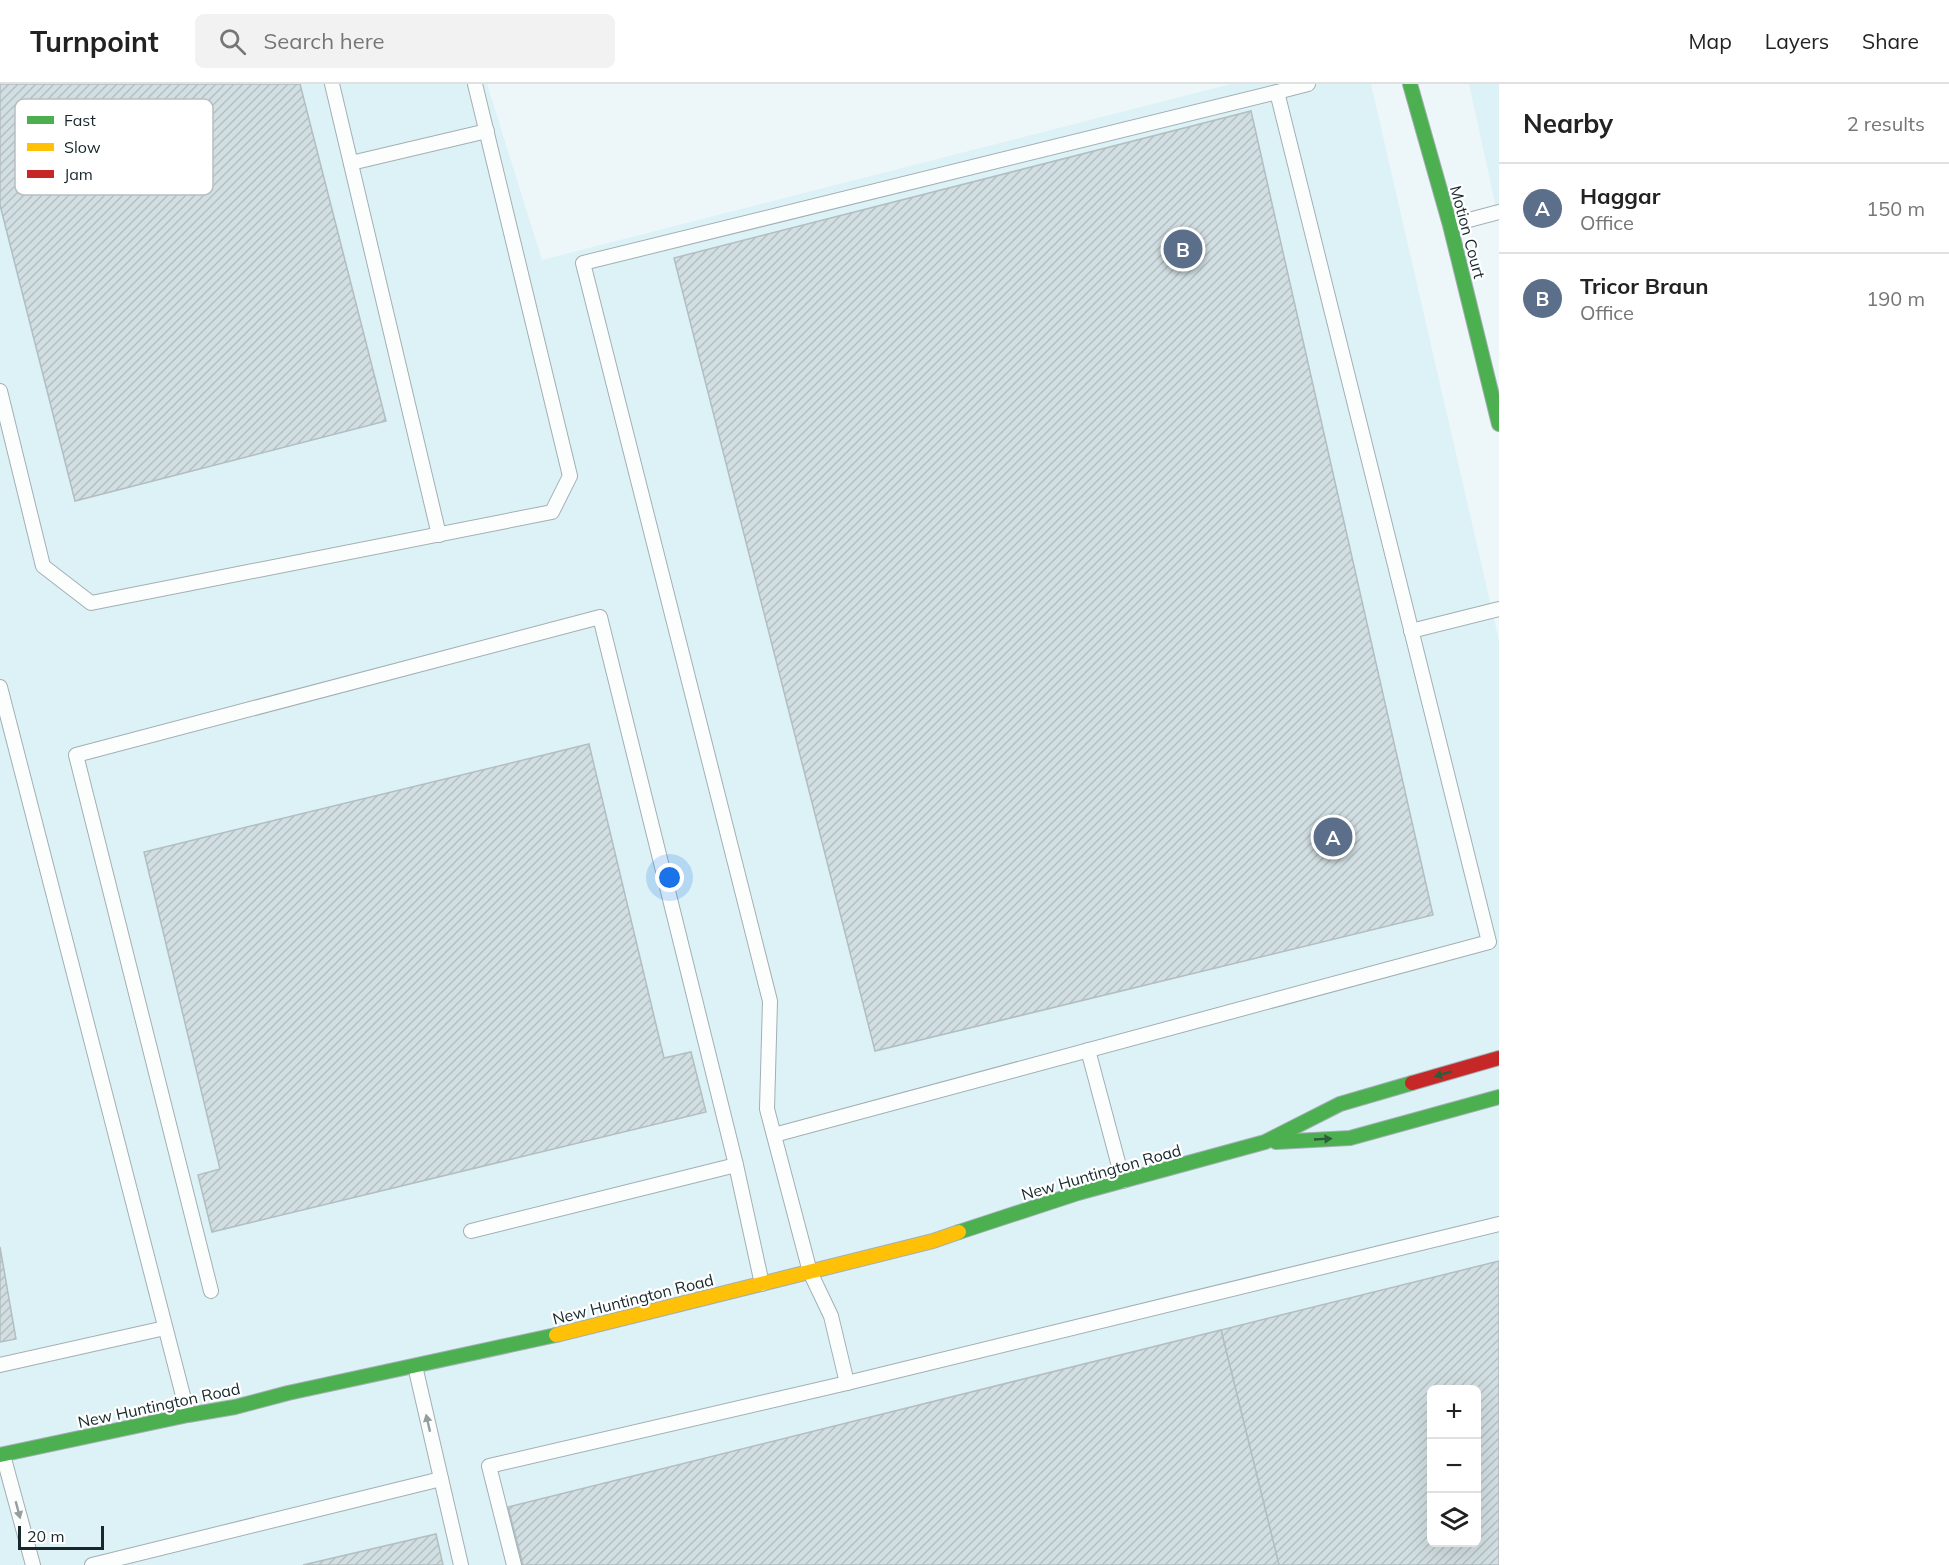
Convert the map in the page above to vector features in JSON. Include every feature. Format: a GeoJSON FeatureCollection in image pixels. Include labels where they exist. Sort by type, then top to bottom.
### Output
{"type":"FeatureCollection","features":[{"type":"Feature","properties":{"kind":"street","name":"Motion Court"},"geometry":{"type":"LineString","coordinates":[[1410,84],[1450,225],[1499,424]]}},
{"type":"Feature","properties":{"kind":"street","name":"New Huntington Road"},"geometry":{"type":"LineString","coordinates":[[2,1455],[235,1407],[552,1336],[933,1241],[1078,1193],[1265,1142],[1340,1104],[1499,1058]]}},
{"type":"Feature","properties":{"kind":"street","name":"New Huntington Road"},"geometry":{"type":"LineString","coordinates":[[1265,1142],[1350,1138],[1499,1098]]}},
{"type":"Feature","properties":{"kind":"lane"},"geometry":{"type":"LineString","coordinates":[[332,84],[439,535]]}},
{"type":"Feature","properties":{"kind":"lane"},"geometry":{"type":"LineString","coordinates":[[0,391],[43,566],[91,603],[552,512],[570,476],[475,84]]}},
{"type":"Feature","properties":{"kind":"lane"},"geometry":{"type":"LineString","coordinates":[[847,1383],[831,1316],[810,1272],[767,1109],[770,1001],[583,263],[1308,84]]}},
{"type":"Feature","properties":{"kind":"lane"},"geometry":{"type":"LineString","coordinates":[[774,1135],[1489,942],[1277,92]]}},
{"type":"Feature","properties":{"kind":"lane"},"geometry":{"type":"LineString","coordinates":[[351,162],[487,131]]}},
{"type":"Feature","properties":{"kind":"lane"},"geometry":{"type":"LineString","coordinates":[[1450,225],[1499,212]]}},
{"type":"Feature","properties":{"kind":"lane"},"geometry":{"type":"LineString","coordinates":[[1411,631],[1499,609]]}},
{"type":"Feature","properties":{"kind":"lane"},"geometry":{"type":"LineString","coordinates":[[211,1291],[75,755],[600,617],[736,1165],[762,1284]]}},
{"type":"Feature","properties":{"kind":"lane"},"geometry":{"type":"LineString","coordinates":[[0,687],[188,1415]]}},
{"type":"Feature","properties":{"kind":"lane"},"geometry":{"type":"LineString","coordinates":[[1088,1050],[1123,1181]]}},
{"type":"Feature","properties":{"kind":"lane"},"geometry":{"type":"LineString","coordinates":[[471,1232],[736,1165]]}},
{"type":"Feature","properties":{"kind":"lane"},"geometry":{"type":"LineString","coordinates":[[514,1565],[489,1466],[847,1383],[1499,1224]]}},
{"type":"Feature","properties":{"kind":"lane"},"geometry":{"type":"LineString","coordinates":[[0,1365],[165,1328]]}},
{"type":"Feature","properties":{"kind":"lane"},"geometry":{"type":"LineString","coordinates":[[415,1366],[461,1565]]}},
{"type":"Feature","properties":{"kind":"lane"},"geometry":{"type":"LineString","coordinates":[[2,1455],[33,1565]]}},
{"type":"Feature","properties":{"kind":"lane"},"geometry":{"type":"LineString","coordinates":[[92,1565],[441,1479]]}},
{"type":"Feature","properties":{"kind":"shaded area"},"geometry":{"type":"Polygon","coordinates":[[[0,84],[487,84],[542,260],[1231,84],[1371,84],[1499,641],[1499,1565],[0,1565],[0,84]]]}},
{"type":"Feature","properties":{"kind":"shaded area"},"geometry":{"type":"Polygon","coordinates":[[[1469,84],[1499,84],[1499,221],[1469,84]]]}},
{"type":"Feature","properties":{"kind":"building"},"geometry":{"type":"Polygon","coordinates":[[[0,84],[300,84],[386,421],[75,501],[0,205],[0,84]]]}},
{"type":"Feature","properties":{"kind":"building"},"geometry":{"type":"Polygon","coordinates":[[[1251,111],[1433,915],[875,1051],[674,258],[1251,111]]]}},
{"type":"Feature","properties":{"kind":"building"},"geometry":{"type":"Polygon","coordinates":[[[589,744],[664,1058],[691,1052],[706,1112],[212,1232],[198,1175],[220,1169],[144,852],[589,744]]]}},
{"type":"Feature","properties":{"kind":"building"},"geometry":{"type":"Polygon","coordinates":[[[0,1247],[16,1339],[0,1342],[0,1247]]]}},
{"type":"Feature","properties":{"kind":"building"},"geometry":{"type":"Polygon","coordinates":[[[1499,1261],[1499,1565],[1279,1565],[1221,1330],[1499,1261]]]}},
{"type":"Feature","properties":{"kind":"building"},"geometry":{"type":"Polygon","coordinates":[[[1221,1330],[1279,1565],[523,1565],[508,1507],[1221,1330]]]}},
{"type":"Feature","properties":{"kind":"building"},"geometry":{"type":"Polygon","coordinates":[[[436,1534],[443,1565],[303,1565],[436,1534]]]}},
{"type":"Feature","properties":{"kind":"traffic: fast"},"geometry":{"type":"LineString","coordinates":[[1410,84],[1450,225],[1499,424]]}},
{"type":"Feature","properties":{"kind":"traffic: fast"},"geometry":{"type":"LineString","coordinates":[[959,1232],[1078,1193],[1265,1142],[1340,1104],[1412,1083]]}},
{"type":"Feature","properties":{"kind":"traffic: fast"},"geometry":{"type":"LineString","coordinates":[[1276,1142],[1350,1138],[1499,1097]]}},
{"type":"Feature","properties":{"kind":"traffic: fast"},"geometry":{"type":"LineString","coordinates":[[0,1455],[235,1407],[288,1393],[556,1335]]}},
{"type":"Feature","properties":{"kind":"traffic: slow"},"geometry":{"type":"LineString","coordinates":[[556,1335],[933,1241],[959,1232]]}},
{"type":"Feature","properties":{"kind":"traffic: jam"},"geometry":{"type":"LineString","coordinates":[[1412,1083],[1499,1058]]}},
{"type":"Feature","properties":{"kind":"place","name":"Tricor Braun"},"geometry":{"type":"Point","coordinates":[1183,249]}},
{"type":"Feature","properties":{"kind":"place","name":"Haggar"},"geometry":{"type":"Point","coordinates":[1333,837]}}]}
